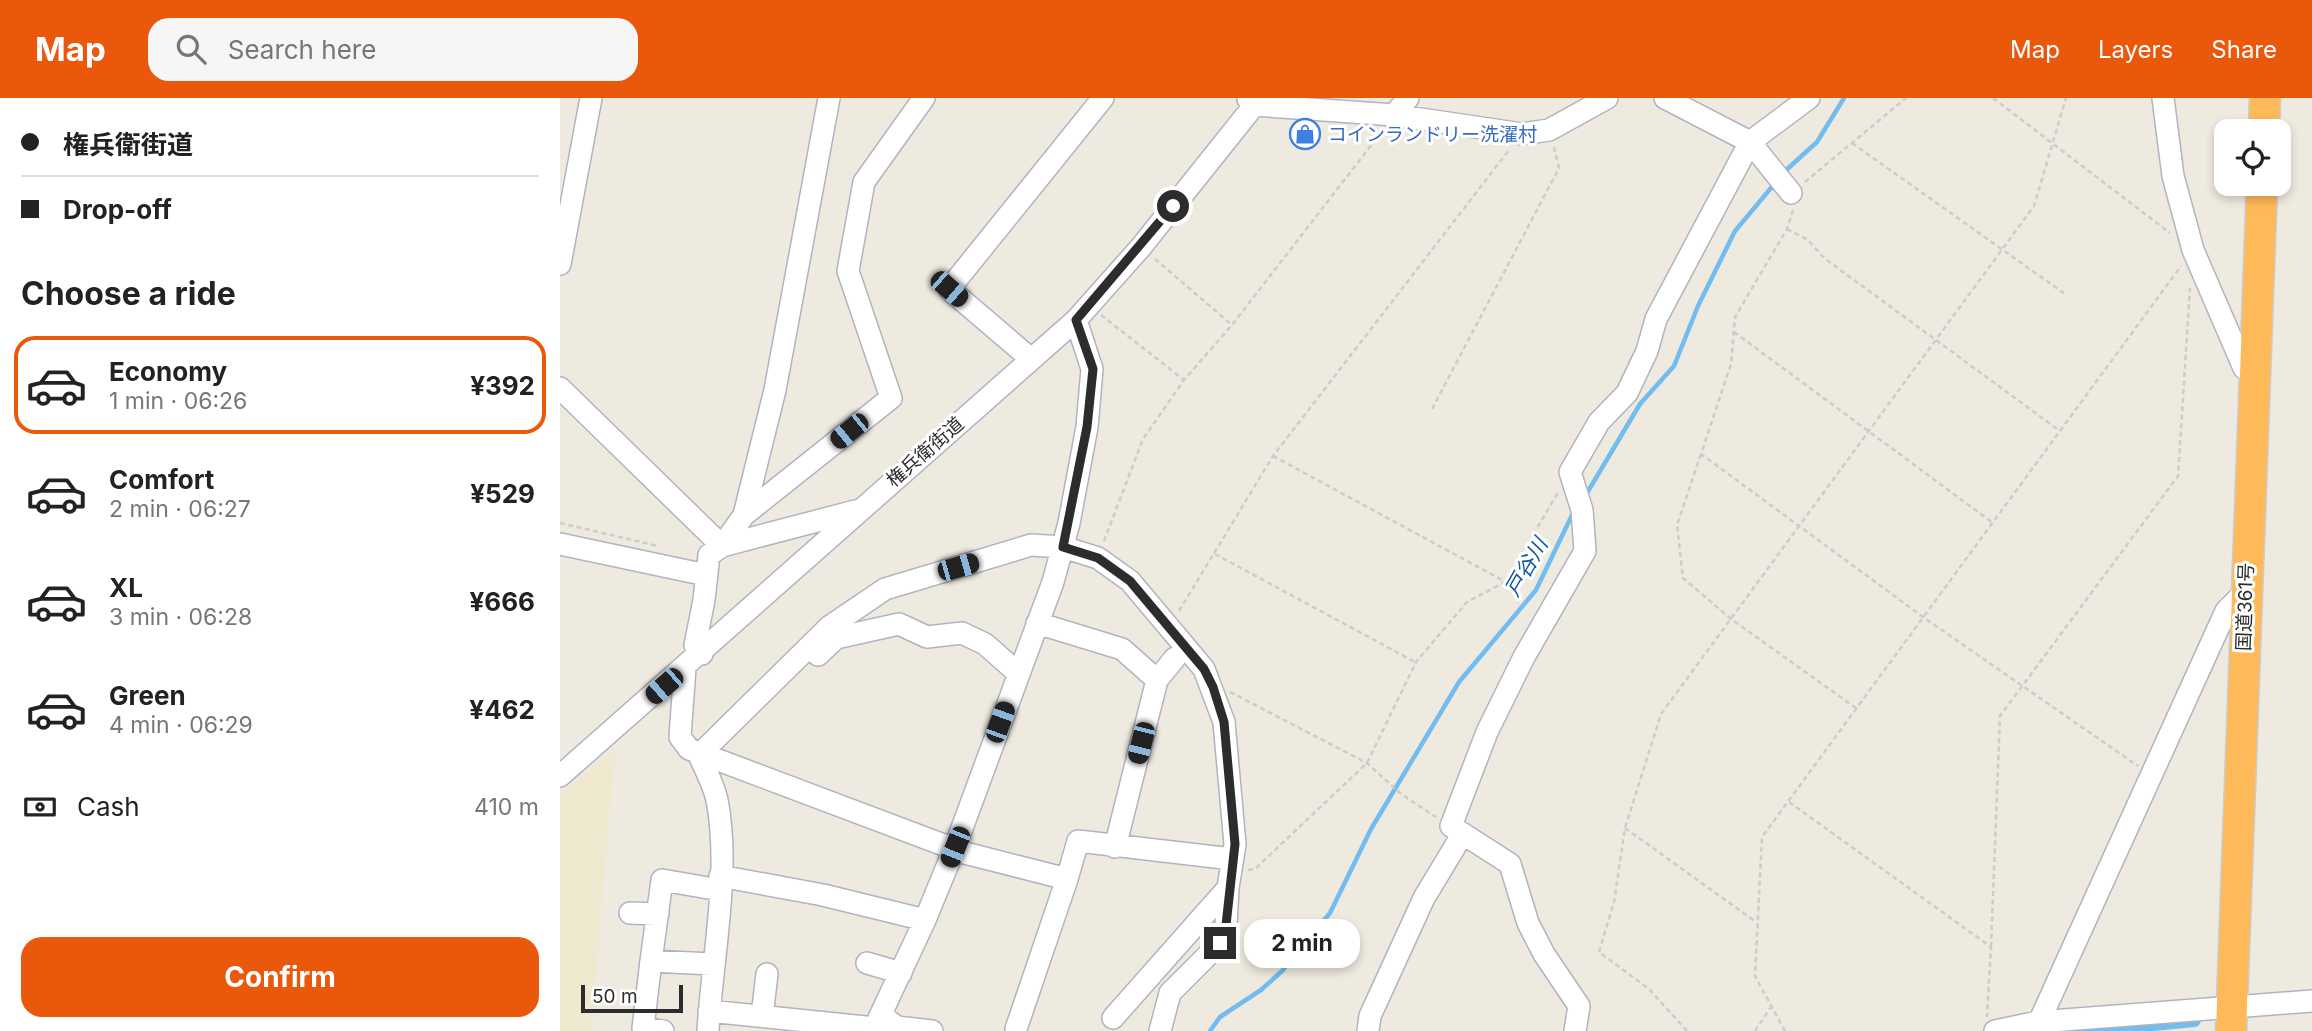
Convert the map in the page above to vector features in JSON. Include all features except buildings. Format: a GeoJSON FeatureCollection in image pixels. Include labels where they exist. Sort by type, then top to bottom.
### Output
{"type":"FeatureCollection","features":[{"type":"Feature","properties":{"kind":"highway"},"geometry":{"type":"LineString","coordinates":[[2264,119],[2265,98]]}},
{"type":"Feature","properties":{"kind":"highway","name":"国道361号"},"geometry":{"type":"LineString","coordinates":[[2232,1019],[2245,592],[2261,196]]}},
{"type":"Feature","properties":{"kind":"street"},"geometry":{"type":"LineString","coordinates":[[560,264],[592,98]]}},
{"type":"Feature","properties":{"kind":"street"},"geometry":{"type":"LineString","coordinates":[[744,514],[775,390],[829,98]]}},
{"type":"Feature","properties":{"kind":"street"},"geometry":{"type":"LineString","coordinates":[[722,546],[744,514],[891,398],[848,271],[864,182],[924,98]]}},
{"type":"Feature","properties":{"kind":"street"},"geometry":{"type":"LineString","coordinates":[[1031,359],[949,289],[1103,98]]}},
{"type":"Feature","properties":{"kind":"street"},"geometry":{"type":"LineString","coordinates":[[1394,116],[1408,98]]}},
{"type":"Feature","properties":{"kind":"street"},"geometry":{"type":"LineString","coordinates":[[1253,100],[1522,134],[1549,130],[1607,98]]}},
{"type":"Feature","properties":{"kind":"street"},"geometry":{"type":"LineString","coordinates":[[1665,98],[1750,142],[1783,181]]}},
{"type":"Feature","properties":{"kind":"street"},"geometry":{"type":"LineString","coordinates":[[1368,1031],[1370,1016],[1457,831],[1487,732],[1524,657],[1585,551],[1581,503],[1570,472],[1599,422],[1627,393],[1647,351],[1656,319],[1750,142],[1809,98]]}},
{"type":"Feature","properties":{"kind":"street"},"geometry":{"type":"LineString","coordinates":[[2163,98],[2173,176],[2193,250],[2244,368],[2254,375]]}},
{"type":"Feature","properties":{"kind":"street","name":"権兵衛街道"},"geometry":{"type":"LineString","coordinates":[[560,776],[702,654],[858,510],[1083,312],[1141,247],[1253,100]]}},
{"type":"Feature","properties":{"kind":"street"},"geometry":{"type":"LineString","coordinates":[[877,1025],[955,847],[1063,547],[1087,427],[1093,369],[1083,312]]}},
{"type":"Feature","properties":{"kind":"street"},"geometry":{"type":"LineString","coordinates":[[560,388],[722,546]]}},
{"type":"Feature","properties":{"kind":"street"},"geometry":{"type":"LineString","coordinates":[[702,654],[695,645],[695,634],[704,600],[709,555],[722,546],[858,510]]}},
{"type":"Feature","properties":{"kind":"street"},"geometry":{"type":"LineString","coordinates":[[560,544],[706,575]]}},
{"type":"Feature","properties":{"kind":"street"},"geometry":{"type":"LineString","coordinates":[[705,757],[828,626],[886,589],[1031,545],[1063,547],[1098,558],[1130,581],[1204,669],[1224,722],[1235,844],[1226,925],[1220,943],[1170,993],[1160,1031]]}},
{"type":"Feature","properties":{"kind":"street"},"geometry":{"type":"LineString","coordinates":[[2037,1026],[2226,611],[2245,592]]}},
{"type":"Feature","properties":{"kind":"street"},"geometry":{"type":"LineString","coordinates":[[1037,623],[1122,649],[1157,680]]}},
{"type":"Feature","properties":{"kind":"street"},"geometry":{"type":"LineString","coordinates":[[705,757],[836,638],[898,624],[927,637],[961,633],[985,644],[1018,673]]}},
{"type":"Feature","properties":{"kind":"street"},"geometry":{"type":"LineString","coordinates":[[1115,847],[1157,680],[1175,658]]}},
{"type":"Feature","properties":{"kind":"street"},"geometry":{"type":"LineString","coordinates":[[685,668],[680,737],[689,749],[965,853],[1067,879]]}},
{"type":"Feature","properties":{"kind":"street"},"geometry":{"type":"LineString","coordinates":[[705,757],[717,798],[720,883],[708,1021],[762,1016],[932,1031]]}},
{"type":"Feature","properties":{"kind":"street"},"geometry":{"type":"LineString","coordinates":[[1457,831],[1510,864],[1528,923],[1544,954],[1578,1006],[1575,1031]]}},
{"type":"Feature","properties":{"kind":"street"},"geometry":{"type":"LineString","coordinates":[[1016,1029],[1078,841],[1232,859]]}},
{"type":"Feature","properties":{"kind":"street"},"geometry":{"type":"LineString","coordinates":[[663,1031],[643,1028],[662,880],[720,883],[823,895],[925,920]]}},
{"type":"Feature","properties":{"kind":"street"},"geometry":{"type":"LineString","coordinates":[[1113,1018],[1228,888]]}},
{"type":"Feature","properties":{"kind":"street"},"geometry":{"type":"LineString","coordinates":[[630,913],[658,914]]}},
{"type":"Feature","properties":{"kind":"street"},"geometry":{"type":"LineString","coordinates":[[651,961],[712,964]]}},
{"type":"Feature","properties":{"kind":"street"},"geometry":{"type":"LineString","coordinates":[[867,963],[901,973]]}},
{"type":"Feature","properties":{"kind":"street"},"geometry":{"type":"LineString","coordinates":[[762,1016],[767,974]]}},
{"type":"Feature","properties":{"kind":"street"},"geometry":{"type":"LineString","coordinates":[[1991,1025],[2037,1026],[2232,1019],[2312,1002]]}},
{"type":"Feature","properties":{"kind":"path"},"geometry":{"type":"LineString","coordinates":[[1856,708],[1731,620],[1683,578],[1677,524],[1731,364],[1735,317],[1787,229],[1793,209],[1783,181],[1852,143],[1906,98]]}},
{"type":"Feature","properties":{"kind":"path"},"geometry":{"type":"LineString","coordinates":[[1993,98],[2193,250]]}},
{"type":"Feature","properties":{"kind":"path"},"geometry":{"type":"LineString","coordinates":[[1687,1031],[1649,989],[1599,952],[1614,902],[1625,828],[1661,714],[2034,206],[2066,98]]}},
{"type":"Feature","properties":{"kind":"path"},"geometry":{"type":"LineString","coordinates":[[1098,558],[1143,439],[1184,380],[1232,325],[1394,116]]}},
{"type":"Feature","properties":{"kind":"path"},"geometry":{"type":"LineString","coordinates":[[1432,409],[1559,168],[1549,130]]}},
{"type":"Feature","properties":{"kind":"path"},"geometry":{"type":"LineString","coordinates":[[1166,622],[1182,608],[1273,456],[1522,134]]}},
{"type":"Feature","properties":{"kind":"path"},"geometry":{"type":"LineString","coordinates":[[1852,143],[2004,248],[2065,294]]}},
{"type":"Feature","properties":{"kind":"path"},"geometry":{"type":"LineString","coordinates":[[1787,229],[1808,240],[1824,258],[2060,430]]}},
{"type":"Feature","properties":{"kind":"path"},"geometry":{"type":"LineString","coordinates":[[1141,247],[1232,325]]}},
{"type":"Feature","properties":{"kind":"path"},"geometry":{"type":"LineString","coordinates":[[1786,1031],[1755,976],[1762,837],[2193,250]]}},
{"type":"Feature","properties":{"kind":"path"},"geometry":{"type":"LineString","coordinates":[[1991,1025],[2000,716],[2178,476],[2193,250]]}},
{"type":"Feature","properties":{"kind":"path"},"geometry":{"type":"LineString","coordinates":[[1083,312],[1184,380]]}},
{"type":"Feature","properties":{"kind":"path"},"geometry":{"type":"LineString","coordinates":[[1734,332],[1993,523]]}},
{"type":"Feature","properties":{"kind":"path"},"geometry":{"type":"LineString","coordinates":[[1701,454],[1923,617],[2152,776]]}},
{"type":"Feature","properties":{"kind":"path"},"geometry":{"type":"LineString","coordinates":[[1273,456],[1505,582]]}},
{"type":"Feature","properties":{"kind":"path"},"geometry":{"type":"LineString","coordinates":[[1228,888],[1242,871],[1255,869],[1367,763],[1416,662],[1467,602],[1505,582],[1570,472]]}},
{"type":"Feature","properties":{"kind":"path"},"geometry":{"type":"LineString","coordinates":[[560,523],[662,547]]}},
{"type":"Feature","properties":{"kind":"path"},"geometry":{"type":"LineString","coordinates":[[1215,554],[1416,662]]}},
{"type":"Feature","properties":{"kind":"path"},"geometry":{"type":"LineString","coordinates":[[1204,669],[1230,692],[1367,763],[1401,794],[1457,831]]}},
{"type":"Feature","properties":{"kind":"path"},"geometry":{"type":"LineString","coordinates":[[1788,801],[1992,947]]}},
{"type":"Feature","properties":{"kind":"path"},"geometry":{"type":"LineString","coordinates":[[1625,828],[1756,922]]}},
{"type":"Feature","properties":{"kind":"path"},"geometry":{"type":"LineString","coordinates":[[1755,1031],[1771,1007]]}},
{"type":"Feature","properties":{"kind":"shaded area"},"geometry":{"type":"Polygon","coordinates":[[[615,750],[591,1031],[560,1031],[560,795],[615,750]]]}},
{"type":"Feature","properties":{"kind":"waterway","name":"戸谷川"},"geometry":{"type":"LineString","coordinates":[[1784,172],[1817,142],[1844,98]]}},
{"type":"Feature","properties":{"kind":"waterway","name":"戸谷川"},"geometry":{"type":"LineString","coordinates":[[1584,498],[1640,404],[1674,366],[1698,306],[1735,231],[1776,182]]}},
{"type":"Feature","properties":{"kind":"waterway","name":"戸谷川"},"geometry":{"type":"LineString","coordinates":[[1210,1031],[1220,1017],[1261,990],[1282,971],[1330,913],[1371,829],[1459,682],[1536,590],[1574,511]]}},
{"type":"Feature","properties":{"kind":"waterway"},"geometry":{"type":"LineString","coordinates":[[2084,1031],[2194,1020]]}},
{"type":"Feature","properties":{"kind":"place","name":"コインランドリー洗濯村"},"geometry":{"type":"Point","coordinates":[1305,134]}},
{"type":"Feature","properties":{"kind":"route"},"geometry":{"type":"LineString","coordinates":[[1173,206],[1141,247],[1076,320],[1093,369],[1087,427],[1063,547],[1098,558],[1130,581],[1204,669],[1213,687],[1224,722],[1235,844],[1226,925],[1220,943]]}}]}
